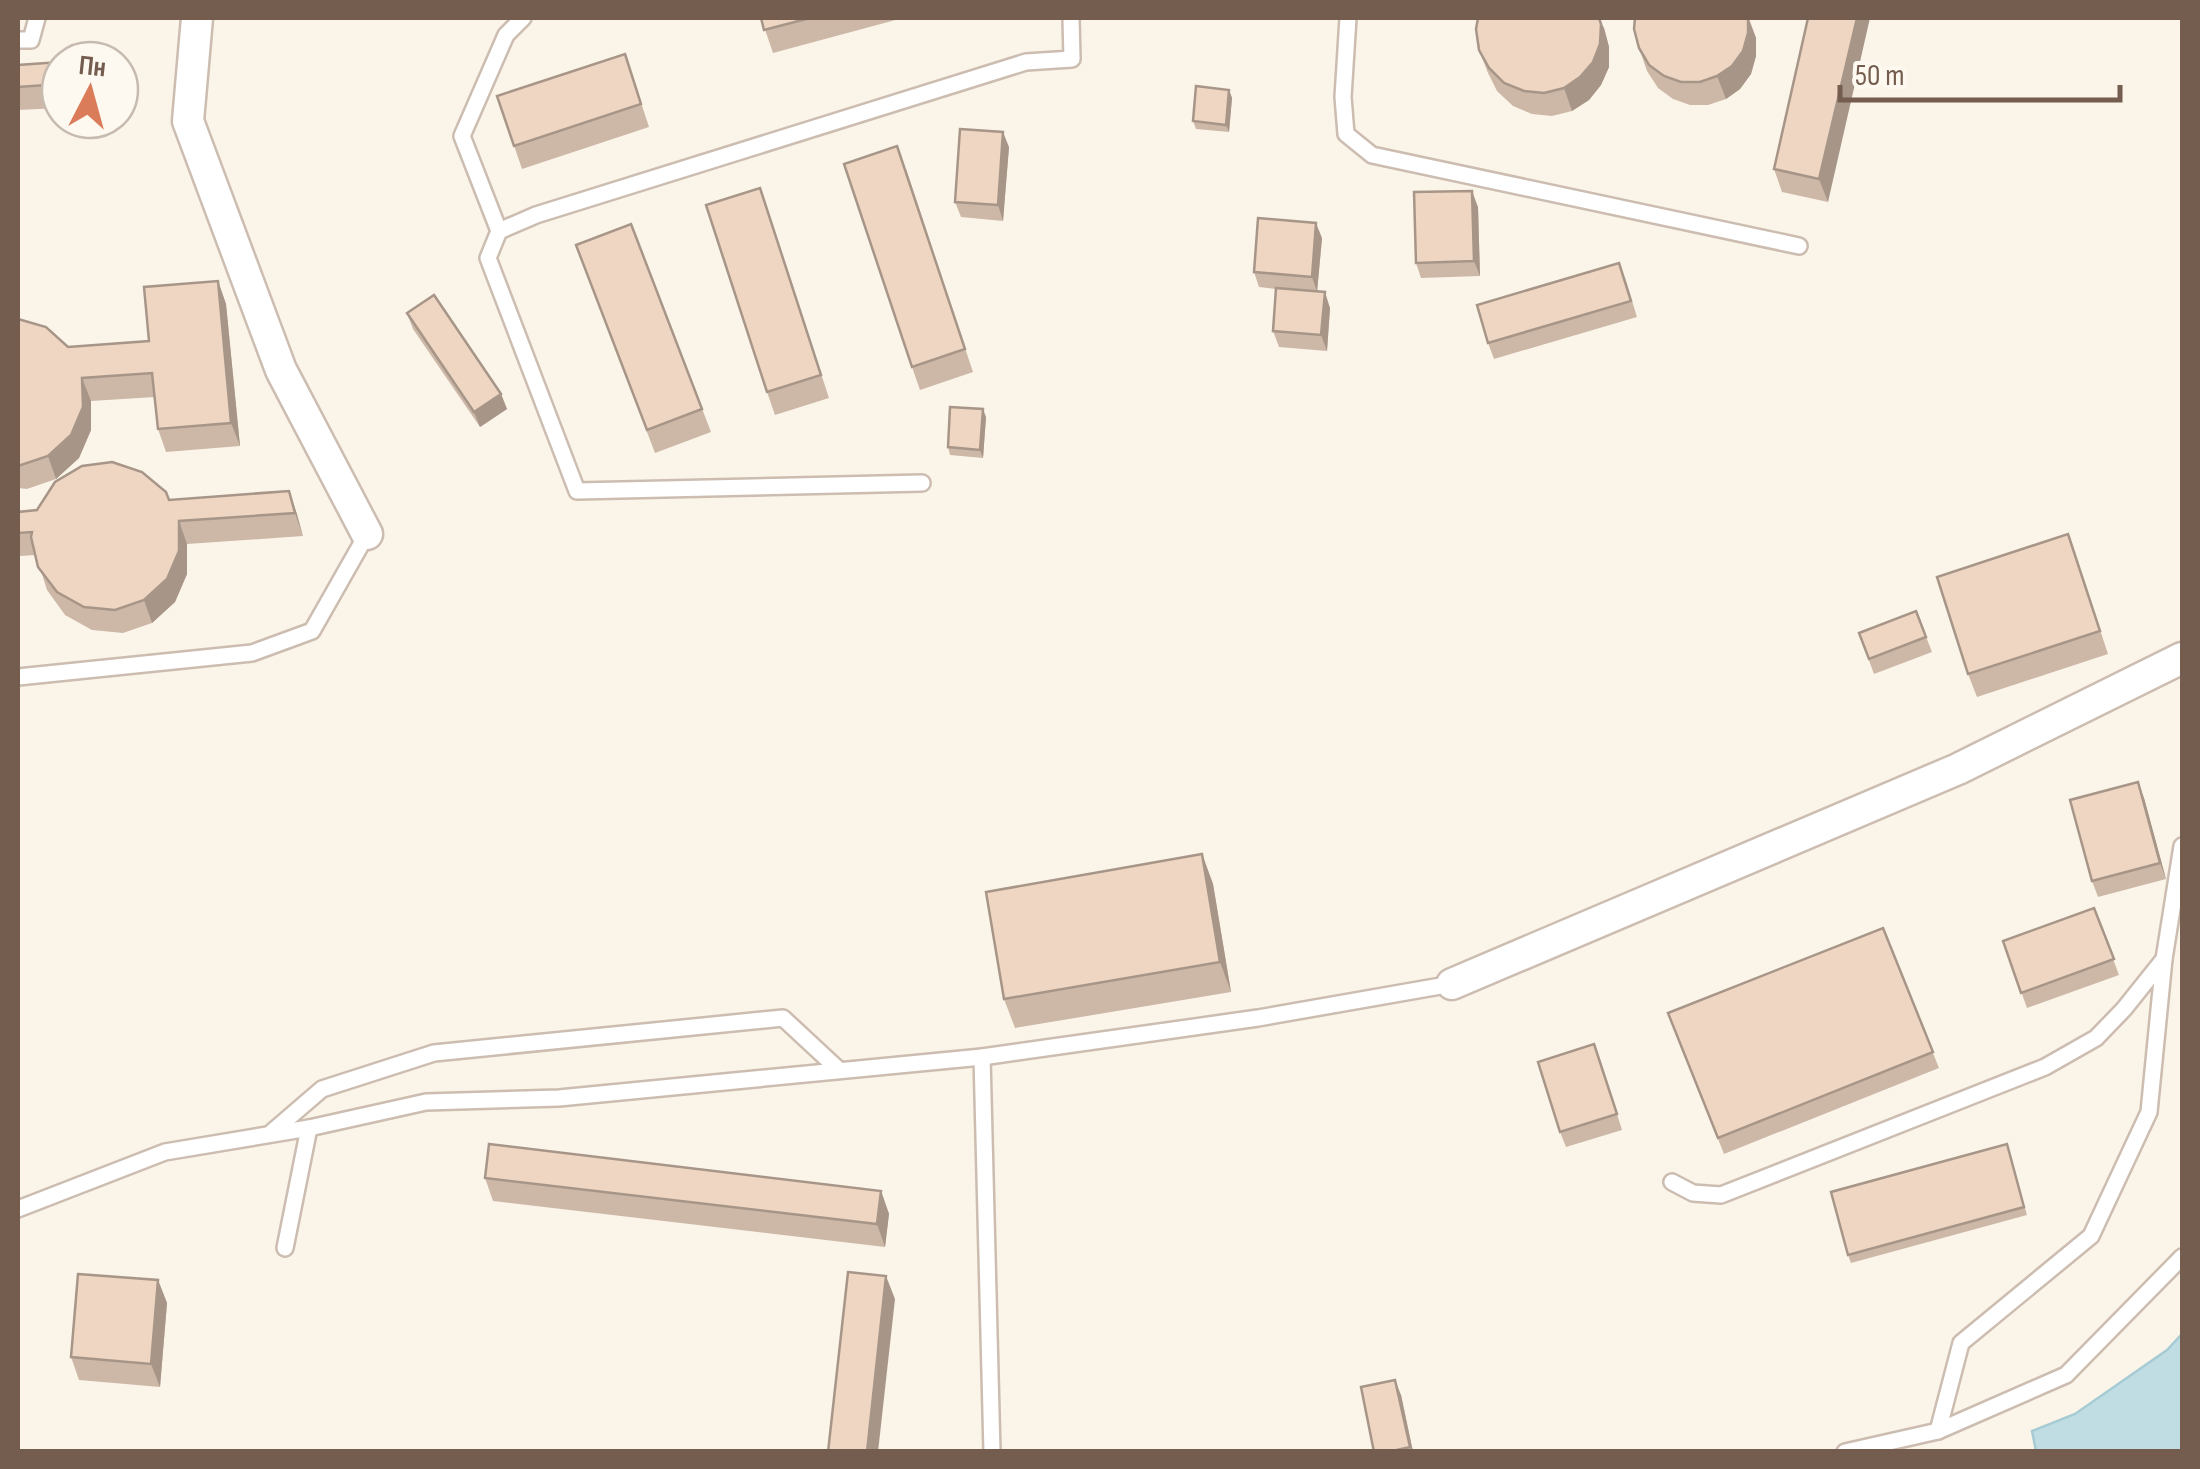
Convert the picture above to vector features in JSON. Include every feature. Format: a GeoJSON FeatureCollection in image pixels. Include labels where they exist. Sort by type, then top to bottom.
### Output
{"type":"FeatureCollection","features":[{"type":"Feature","properties":{"kind":"street"},"geometry":{"type":"LineString","coordinates":[[197,18],[188,121],[281,370],[367,534]]}},
{"type":"Feature","properties":{"kind":"street"},"geometry":{"type":"LineString","coordinates":[[1452,984],[1958,769],[2182,658]]}},
{"type":"Feature","properties":{"kind":"lane"},"geometry":{"type":"LineString","coordinates":[[18,40],[32,40],[37,18]]}},
{"type":"Feature","properties":{"kind":"lane"},"geometry":{"type":"LineString","coordinates":[[499,231],[462,136],[506,35],[523,18]]}},
{"type":"Feature","properties":{"kind":"lane"},"geometry":{"type":"LineString","coordinates":[[922,483],[577,490],[488,258],[499,231],[536,214],[1026,62],[1072,59],[1070,18]]}},
{"type":"Feature","properties":{"kind":"lane"},"geometry":{"type":"LineString","coordinates":[[1348,18],[1343,97],[1346,134],[1372,155],[1799,246]]}},
{"type":"Feature","properties":{"kind":"lane"},"geometry":{"type":"LineString","coordinates":[[18,676],[252,652],[312,632],[367,534]]}},
{"type":"Feature","properties":{"kind":"lane"},"geometry":{"type":"LineString","coordinates":[[1938,1431],[1961,1343],[2090,1236],[2149,1112],[2164,959],[2182,846]]}},
{"type":"Feature","properties":{"kind":"lane"},"geometry":{"type":"LineString","coordinates":[[1672,1182],[1693,1192],[1720,1196],[2045,1067],[2096,1038],[2164,959]]}},
{"type":"Feature","properties":{"kind":"lane"},"geometry":{"type":"LineString","coordinates":[[18,1210],[165,1152],[309,1128],[426,1102],[558,1098],[982,1057],[1258,1018],[1452,984]]}},
{"type":"Feature","properties":{"kind":"lane"},"geometry":{"type":"LineString","coordinates":[[268,1134],[322,1089],[434,1053],[783,1018],[838,1070]]}},
{"type":"Feature","properties":{"kind":"lane"},"geometry":{"type":"LineString","coordinates":[[982,1057],[992,1452]]}},
{"type":"Feature","properties":{"kind":"lane"},"geometry":{"type":"LineString","coordinates":[[285,1248],[309,1128]]}},
{"type":"Feature","properties":{"kind":"lane"},"geometry":{"type":"LineString","coordinates":[[1845,1452],[1938,1431],[2066,1376],[2182,1257]]}},
{"type":"Feature","properties":{"kind":"water"},"geometry":{"type":"Polygon","coordinates":[[[2182,1334],[2182,1451],[2036,1451],[2032,1431],[2075,1414],[2167,1350],[2182,1334]]]}},
{"type":"Feature","properties":{"kind":"building"},"geometry":{"type":"Polygon","coordinates":[[[761,18],[810,18],[764,30],[761,18]]]}},
{"type":"Feature","properties":{"kind":"building"},"geometry":{"type":"Polygon","coordinates":[[[1478,18],[1599,18],[1600,44],[1593,62],[1564,88],[1544,93],[1524,91],[1504,83],[1489,68],[1479,50],[1478,18]]]}},
{"type":"Feature","properties":{"kind":"building"},"geometry":{"type":"Polygon","coordinates":[[[1635,18],[1748,18],[1748,33],[1743,51],[1732,66],[1700,82],[1681,82],[1649,65],[1639,48],[1635,18]]]}},
{"type":"Feature","properties":{"kind":"building"},"geometry":{"type":"Polygon","coordinates":[[[1808,18],[1857,18],[1819,179],[1774,169],[1808,18]]]}},
{"type":"Feature","properties":{"kind":"building"},"geometry":{"type":"Polygon","coordinates":[[[625,54],[641,104],[514,146],[497,96],[625,54]]]}},
{"type":"Feature","properties":{"kind":"building"},"geometry":{"type":"Polygon","coordinates":[[[40,63],[40,85],[18,87],[18,65],[40,63]]]}},
{"type":"Feature","properties":{"kind":"building"},"geometry":{"type":"Polygon","coordinates":[[[1196,86],[1229,90],[1226,125],[1193,121],[1196,86]]]}},
{"type":"Feature","properties":{"kind":"building"},"geometry":{"type":"Polygon","coordinates":[[[960,129],[1003,132],[998,205],[955,202],[960,129]]]}},
{"type":"Feature","properties":{"kind":"building"},"geometry":{"type":"Polygon","coordinates":[[[897,146],[965,349],[912,367],[844,164],[897,146]]]}},
{"type":"Feature","properties":{"kind":"building"},"geometry":{"type":"Polygon","coordinates":[[[760,188],[821,375],[767,392],[706,205],[760,188]]]}},
{"type":"Feature","properties":{"kind":"building"},"geometry":{"type":"Polygon","coordinates":[[[1472,191],[1474,261],[1416,263],[1414,192],[1472,191]]]}},
{"type":"Feature","properties":{"kind":"building"},"geometry":{"type":"Polygon","coordinates":[[[1258,218],[1316,223],[1312,277],[1254,272],[1258,218]]]}},
{"type":"Feature","properties":{"kind":"building"},"geometry":{"type":"Polygon","coordinates":[[[631,224],[702,409],[647,430],[576,245],[631,224]]]}},
{"type":"Feature","properties":{"kind":"building"},"geometry":{"type":"Polygon","coordinates":[[[1619,263],[1631,301],[1488,343],[1477,305],[1619,263]]]}},
{"type":"Feature","properties":{"kind":"building"},"geometry":{"type":"Polygon","coordinates":[[[218,281],[231,423],[158,429],[152,373],[82,378],[83,407],[71,435],[48,456],[18,466],[18,319],[46,327],[68,347],[149,341],[144,287],[218,281]]]}},
{"type":"Feature","properties":{"kind":"building"},"geometry":{"type":"Polygon","coordinates":[[[1276,288],[1325,292],[1321,335],[1273,331],[1276,288]]]}},
{"type":"Feature","properties":{"kind":"building"},"geometry":{"type":"Polygon","coordinates":[[[434,295],[501,394],[474,412],[407,313],[434,295]]]}},
{"type":"Feature","properties":{"kind":"building"},"geometry":{"type":"Polygon","coordinates":[[[950,407],[983,409],[980,450],[948,447],[950,407]]]}},
{"type":"Feature","properties":{"kind":"building"},"geometry":{"type":"Polygon","coordinates":[[[112,462],[142,472],[166,492],[169,500],[289,491],[295,513],[179,521],[179,551],[167,579],[144,600],[115,610],[84,607],[57,592],[38,567],[32,532],[18,533],[18,512],[37,510],[55,482],[82,466],[112,462]]]}},
{"type":"Feature","properties":{"kind":"building"},"geometry":{"type":"Polygon","coordinates":[[[2068,534],[2100,631],[1968,674],[1937,577],[2068,534]]]}},
{"type":"Feature","properties":{"kind":"building"},"geometry":{"type":"Polygon","coordinates":[[[1916,611],[1926,637],[1869,659],[1859,633],[1916,611]]]}},
{"type":"Feature","properties":{"kind":"building"},"geometry":{"type":"Polygon","coordinates":[[[2138,782],[2160,863],[2092,881],[2070,800],[2138,782]]]}},
{"type":"Feature","properties":{"kind":"building"},"geometry":{"type":"Polygon","coordinates":[[[1202,854],[1220,962],[1004,999],[986,892],[1202,854]]]}},
{"type":"Feature","properties":{"kind":"building"},"geometry":{"type":"Polygon","coordinates":[[[2094,908],[2114,959],[2021,993],[2003,941],[2094,908]]]}},
{"type":"Feature","properties":{"kind":"building"},"geometry":{"type":"Polygon","coordinates":[[[1883,928],[1933,1052],[1718,1138],[1668,1013],[1883,928]]]}},
{"type":"Feature","properties":{"kind":"building"},"geometry":{"type":"Polygon","coordinates":[[[1594,1044],[1617,1114],[1560,1132],[1538,1062],[1594,1044]]]}},
{"type":"Feature","properties":{"kind":"building"},"geometry":{"type":"Polygon","coordinates":[[[489,1144],[881,1191],[877,1224],[485,1178],[489,1144]]]}},
{"type":"Feature","properties":{"kind":"building"},"geometry":{"type":"Polygon","coordinates":[[[2007,1144],[2024,1207],[1848,1255],[1831,1192],[2007,1144]]]}},
{"type":"Feature","properties":{"kind":"building"},"geometry":{"type":"Polygon","coordinates":[[[848,1272],[886,1276],[867,1452],[828,1452],[848,1272]]]}},
{"type":"Feature","properties":{"kind":"building"},"geometry":{"type":"Polygon","coordinates":[[[78,1274],[158,1280],[151,1364],[71,1357],[78,1274]]]}},
{"type":"Feature","properties":{"kind":"building"},"geometry":{"type":"Polygon","coordinates":[[[1395,1380],[1410,1447],[1374,1452],[1361,1387],[1395,1380]]]}}]}
